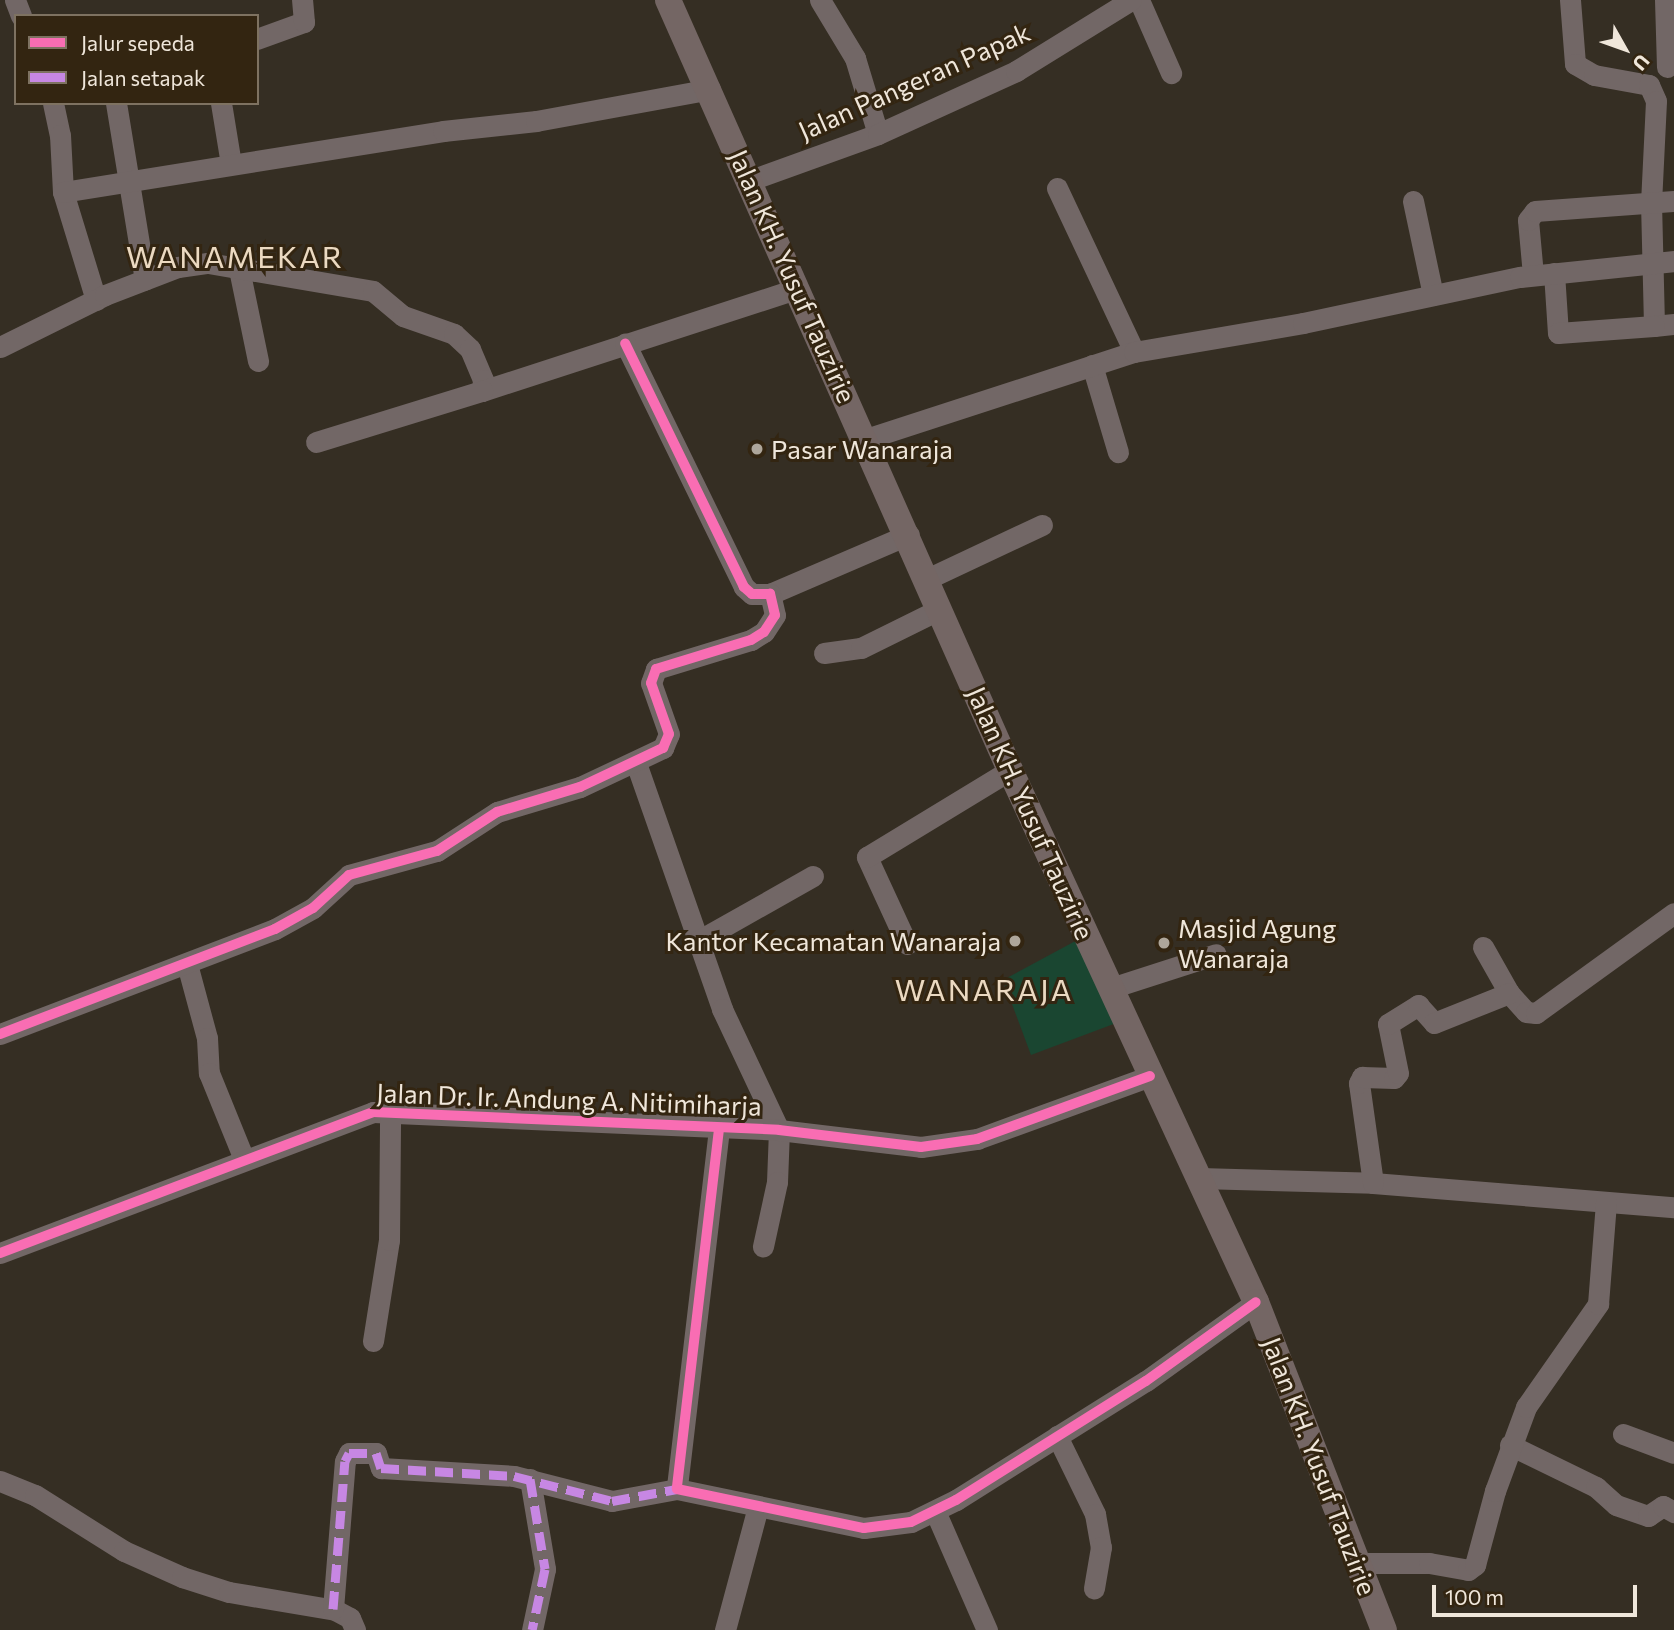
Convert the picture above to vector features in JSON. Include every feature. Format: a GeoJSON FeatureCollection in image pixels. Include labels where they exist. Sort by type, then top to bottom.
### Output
{"type":"FeatureCollection","features":[{"type":"Feature","properties":{"kind":"main road","name":"Jalan KH. Yusuf Tauzirie"},"geometry":{"type":"LineString","coordinates":[[668,0],[751,180],[795,289],[909,534],[1010,770],[1256,1302],[1384,1630]]}},
{"type":"Feature","properties":{"kind":"street"},"geometry":{"type":"LineString","coordinates":[[259,38],[304,22],[302,0]]}},
{"type":"Feature","properties":{"kind":"street"},"geometry":{"type":"LineString","coordinates":[[820,0],[855,58],[878,134]]}},
{"type":"Feature","properties":{"kind":"street","name":"Jalan Pangeran Papak"},"geometry":{"type":"LineString","coordinates":[[751,180],[878,134],[1016,71],[1130,0]]}},
{"type":"Feature","properties":{"kind":"street"},"geometry":{"type":"LineString","coordinates":[[1139,0],[1171,73]]}},
{"type":"Feature","properties":{"kind":"street"},"geometry":{"type":"LineString","coordinates":[[1570,0],[1575,64],[1594,75],[1649,85],[1656,101],[1651,202],[1663,262],[1664,325],[1558,333],[1528,220],[1535,211],[1651,202],[1674,201]]}},
{"type":"Feature","properties":{"kind":"street"},"geometry":{"type":"LineString","coordinates":[[1665,0],[1667,66]]}},
{"type":"Feature","properties":{"kind":"street"},"geometry":{"type":"LineString","coordinates":[[63,192],[231,164],[536,121],[710,89]]}},
{"type":"Feature","properties":{"kind":"street"},"geometry":{"type":"LineString","coordinates":[[53,105],[60,135],[63,192],[96,300]]}},
{"type":"Feature","properties":{"kind":"street"},"geometry":{"type":"LineString","coordinates":[[116,105],[145,280]]}},
{"type":"Feature","properties":{"kind":"street"},"geometry":{"type":"LineString","coordinates":[[221,105],[231,164]]}},
{"type":"Feature","properties":{"kind":"street"},"geometry":{"type":"LineString","coordinates":[[1057,188],[1134,352]]}},
{"type":"Feature","properties":{"kind":"street"},"geometry":{"type":"LineString","coordinates":[[1413,201],[1433,295]]}},
{"type":"Feature","properties":{"kind":"street"},"geometry":{"type":"LineString","coordinates":[[866,439],[1134,352],[1544,274],[1663,262]]}},
{"type":"Feature","properties":{"kind":"street"},"geometry":{"type":"LineString","coordinates":[[0,347],[96,300],[145,280],[200,263],[373,291],[403,316],[454,334],[470,349],[483,380],[482,391]]}},
{"type":"Feature","properties":{"kind":"street"},"geometry":{"type":"LineString","coordinates":[[239,269],[258,361]]}},
{"type":"Feature","properties":{"kind":"street"},"geometry":{"type":"LineString","coordinates":[[316,442],[795,289]]}},
{"type":"Feature","properties":{"kind":"street"},"geometry":{"type":"LineString","coordinates":[[625,343],[744,587],[752,594],[769,594],[909,534]]}},
{"type":"Feature","properties":{"kind":"street"},"geometry":{"type":"LineString","coordinates":[[1092,365],[1118,453]]}},
{"type":"Feature","properties":{"kind":"street"},"geometry":{"type":"LineString","coordinates":[[927,579],[1042,525]]}},
{"type":"Feature","properties":{"kind":"street"},"geometry":{"type":"LineString","coordinates":[[0,1034],[187,964],[296,919],[349,875],[437,851],[497,812],[580,787],[657,754],[667,741],[652,674],[663,666],[764,632],[775,615],[769,594]]}},
{"type":"Feature","properties":{"kind":"street"},"geometry":{"type":"LineString","coordinates":[[824,653],[861,648],[940,609]]}},
{"type":"Feature","properties":{"kind":"street"},"geometry":{"type":"LineString","coordinates":[[636,763],[722,1009],[779,1130],[777,1182],[763,1246]]}},
{"type":"Feature","properties":{"kind":"street"},"geometry":{"type":"LineString","coordinates":[[907,944],[867,857],[1010,770]]}},
{"type":"Feature","properties":{"kind":"street"},"geometry":{"type":"LineString","coordinates":[[698,941],[813,876]]}},
{"type":"Feature","properties":{"kind":"street"},"geometry":{"type":"LineString","coordinates":[[1483,947],[1509,993],[1527,1012],[1536,1013],[1674,913]]}},
{"type":"Feature","properties":{"kind":"street"},"geometry":{"type":"LineString","coordinates":[[1111,988],[1216,954]]}},
{"type":"Feature","properties":{"kind":"street"},"geometry":{"type":"LineString","coordinates":[[187,964],[207,1038],[209,1073],[244,1159]]}},
{"type":"Feature","properties":{"kind":"street"},"geometry":{"type":"LineString","coordinates":[[1373,1183],[1359,1083],[1362,1077],[1396,1076],[1388,1024],[1418,1005],[1434,1023],[1509,993]]}},
{"type":"Feature","properties":{"kind":"street","name":"Jalan Dr. Ir. Andung A. Nitimiharja"},"geometry":{"type":"LineString","coordinates":[[0,1253],[357,1114],[390,1113],[779,1130],[921,1147],[950,1144],[1008,1129],[1150,1076]]}},
{"type":"Feature","properties":{"kind":"street"},"geometry":{"type":"LineString","coordinates":[[373,1342],[390,1227],[390,1113]]}},
{"type":"Feature","properties":{"kind":"street"},"geometry":{"type":"LineString","coordinates":[[677,1489],[719,1129]]}},
{"type":"Feature","properties":{"kind":"street"},"geometry":{"type":"LineString","coordinates":[[1199,1178],[1373,1183],[1674,1207]]}},
{"type":"Feature","properties":{"kind":"street"},"geometry":{"type":"LineString","coordinates":[[1359,1563],[1472,1568],[1510,1445],[1544,1377],[1598,1304],[1606,1202]]}},
{"type":"Feature","properties":{"kind":"street"},"geometry":{"type":"LineString","coordinates":[[333,1609],[345,1461],[349,1453],[376,1453],[381,1468],[530,1479],[612,1501],[677,1489],[864,1528],[911,1522],[935,1511],[1146,1381],[1256,1302]]}},
{"type":"Feature","properties":{"kind":"street"},"geometry":{"type":"LineString","coordinates":[[1623,1433],[1674,1454]]}},
{"type":"Feature","properties":{"kind":"street"},"geometry":{"type":"LineString","coordinates":[[1057,1436],[1095,1514],[1101,1547],[1094,1588]]}},
{"type":"Feature","properties":{"kind":"street"},"geometry":{"type":"LineString","coordinates":[[1510,1445],[1596,1487],[1616,1505],[1648,1516],[1663,1506],[1674,1512]]}},
{"type":"Feature","properties":{"kind":"street"},"geometry":{"type":"LineString","coordinates":[[530,1479],[544,1569],[532,1630]]}},
{"type":"Feature","properties":{"kind":"street"},"geometry":{"type":"LineString","coordinates":[[0,1481],[35,1495],[124,1551],[182,1577],[229,1592],[333,1609],[350,1618],[355,1630]]}},
{"type":"Feature","properties":{"kind":"street"},"geometry":{"type":"LineString","coordinates":[[725,1630],[740,1590],[758,1507]]}},
{"type":"Feature","properties":{"kind":"street"},"geometry":{"type":"LineString","coordinates":[[935,1511],[987,1630]]}},
{"type":"Feature","properties":{"kind":"green space"},"geometry":{"type":"Polygon","coordinates":[[[1081,938],[1119,1022],[1031,1055],[1003,980],[1081,938]]]}},
{"type":"Feature","properties":{"kind":"marked path"},"geometry":{"type":"LineString","coordinates":[[333,1609],[345,1461],[349,1453],[376,1453],[381,1468],[514,1476],[612,1501],[677,1489]]}},
{"type":"Feature","properties":{"kind":"marked path"},"geometry":{"type":"LineString","coordinates":[[530,1479],[545,1569],[532,1630]]}},
{"type":"Feature","properties":{"kind":"cycle path"},"geometry":{"type":"LineString","coordinates":[[0,1034],[275,929],[313,908],[349,875],[437,851],[497,812],[580,787],[663,748],[669,734],[651,683],[656,669],[751,640],[764,632],[775,615],[770,594],[752,594],[744,587],[625,343]]}},
{"type":"Feature","properties":{"kind":"cycle path"},"geometry":{"type":"LineString","coordinates":[[0,1253],[373,1112],[779,1130],[921,1147],[977,1139],[1150,1076]]}},
{"type":"Feature","properties":{"kind":"cycle path"},"geometry":{"type":"LineString","coordinates":[[719,1129],[677,1489],[864,1528],[911,1522],[956,1500],[1146,1381],[1256,1302]]}},
{"type":"Feature","properties":{"kind":"place","name":"Pasar Wanaraja"},"geometry":{"type":"Point","coordinates":[757,449]}},
{"type":"Feature","properties":{"kind":"place","name":"Kantor Kecamatan Wanaraja"},"geometry":{"type":"Point","coordinates":[1015,941]}},
{"type":"Feature","properties":{"kind":"place","name":"Masjid Agung Wanaraja"},"geometry":{"type":"Point","coordinates":[1164,943]}},
{"type":"Feature","properties":{"kind":"district","name":"WANAMEKAR"},"geometry":{"type":"Point","coordinates":[235,256]}},
{"type":"Feature","properties":{"kind":"district","name":"WANARAJA"},"geometry":{"type":"Point","coordinates":[984,989]}}]}
